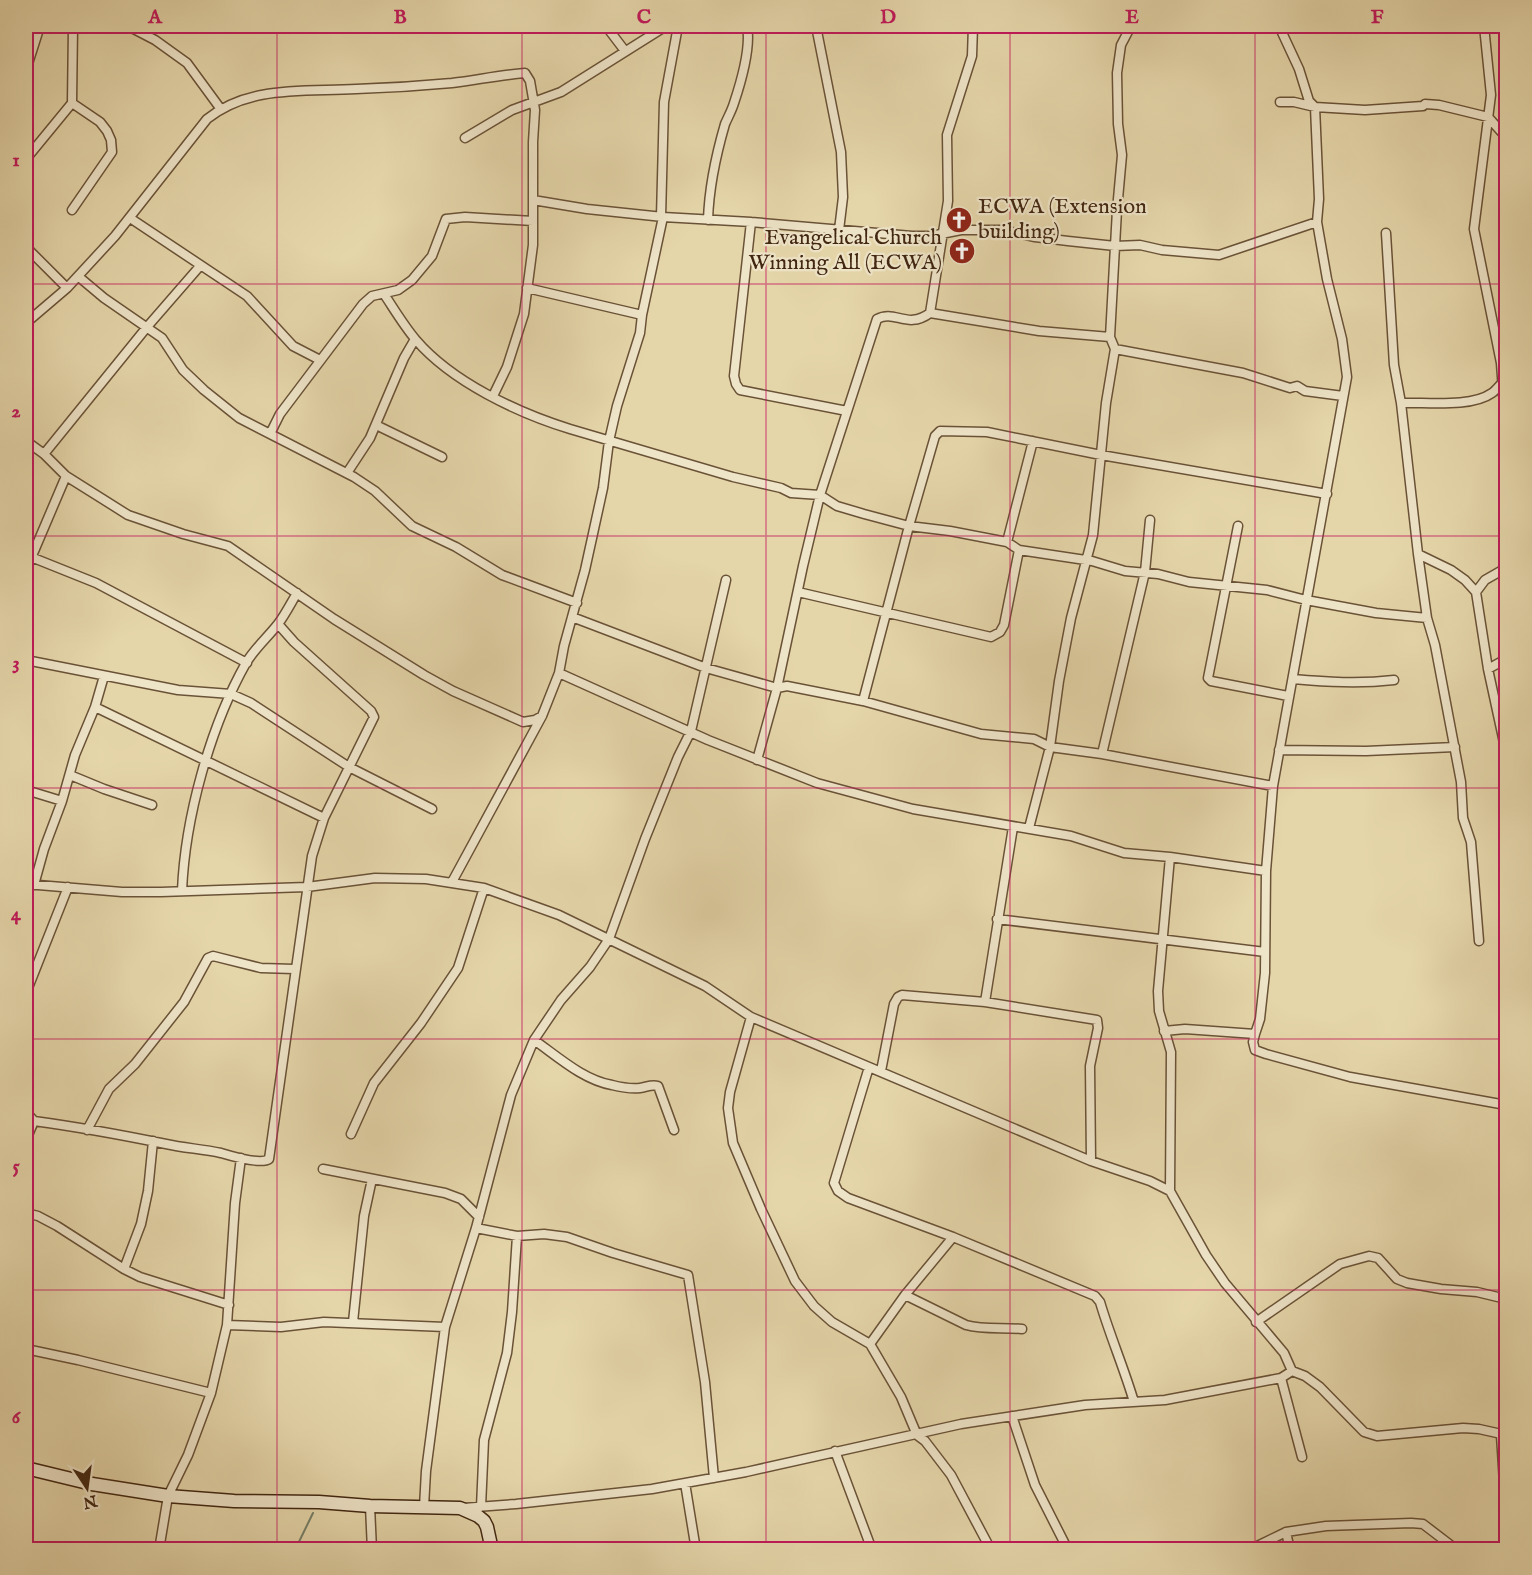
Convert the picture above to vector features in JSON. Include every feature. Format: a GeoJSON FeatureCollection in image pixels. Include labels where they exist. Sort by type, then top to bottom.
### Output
{"type":"FeatureCollection","features":[{"type":"Feature","properties":{"kind":"street"},"geometry":{"type":"LineString","coordinates":[[26,70],[40,26]]}},
{"type":"Feature","properties":{"kind":"street"},"geometry":{"type":"LineString","coordinates":[[26,159],[72,103],[73,26]]}},
{"type":"Feature","properties":{"kind":"street"},"geometry":{"type":"LineString","coordinates":[[128,26],[155,40],[187,63],[220,108]]}},
{"type":"Feature","properties":{"kind":"street"},"geometry":{"type":"LineString","coordinates":[[606,26],[625,51]]}},
{"type":"Feature","properties":{"kind":"street"},"geometry":{"type":"LineString","coordinates":[[465,138],[512,110],[534,100],[561,92],[666,26]]}},
{"type":"Feature","properties":{"kind":"street"},"geometry":{"type":"LineString","coordinates":[[452,882],[542,716],[559,673],[603,488],[609,441],[617,406],[640,333],[662,217],[664,102],[678,26]]}},
{"type":"Feature","properties":{"kind":"street"},"geometry":{"type":"LineString","coordinates":[[708,220],[714,164],[747,53],[749,40],[747,26]]}},
{"type":"Feature","properties":{"kind":"street"},"geometry":{"type":"LineString","coordinates":[[816,26],[841,152],[843,197],[839,230]]}},
{"type":"Feature","properties":{"kind":"street"},"geometry":{"type":"LineString","coordinates":[[930,313],[948,201],[947,135],[972,56],[973,26]]}},
{"type":"Feature","properties":{"kind":"street"},"geometry":{"type":"LineString","coordinates":[[1029,828],[1050,747],[1071,618],[1092,535],[1106,403],[1115,349],[1110,337],[1122,155],[1118,124],[1118,56],[1131,26]]}},
{"type":"Feature","properties":{"kind":"street"},"geometry":{"type":"LineString","coordinates":[[1279,26],[1299,69],[1309,101],[1315,107],[1319,199],[1317,222],[1327,279],[1346,361],[1347,377],[1273,786],[1266,871],[1265,952],[1260,1019],[1252,1042],[1255,1050],[1266,1054],[1350,1077],[1506,1105]]}},
{"type":"Feature","properties":{"kind":"street"},"geometry":{"type":"LineString","coordinates":[[1484,26],[1491,76],[1491,95],[1474,229],[1504,363],[1502,383],[1506,433]]}},
{"type":"Feature","properties":{"kind":"street"},"geometry":{"type":"LineString","coordinates":[[26,323],[79,277],[130,218],[207,119],[220,108],[238,100],[275,92],[453,83],[525,74],[530,81],[536,122],[533,142],[533,245],[524,314],[507,367],[493,396]]}},
{"type":"Feature","properties":{"kind":"street"},"geometry":{"type":"LineString","coordinates":[[1280,102],[1365,110],[1408,105],[1439,105],[1488,117],[1506,137]]}},
{"type":"Feature","properties":{"kind":"street"},"geometry":{"type":"LineString","coordinates":[[72,103],[100,122],[111,140],[112,152],[72,210]]}},
{"type":"Feature","properties":{"kind":"street"},"geometry":{"type":"LineString","coordinates":[[533,200],[587,209],[662,217],[922,236],[961,230],[1002,230],[1035,237],[1115,246],[1140,245],[1162,250],[1220,255],[1317,222]]}},
{"type":"Feature","properties":{"kind":"street"},"geometry":{"type":"LineString","coordinates":[[270,434],[280,414],[363,304],[372,296],[398,290],[420,272],[432,256],[446,219],[465,217],[533,221]]}},
{"type":"Feature","properties":{"kind":"street"},"geometry":{"type":"LineString","coordinates":[[130,218],[247,296],[293,346],[320,360]]}},
{"type":"Feature","properties":{"kind":"street"},"geometry":{"type":"LineString","coordinates":[[751,222],[734,376],[736,384],[740,390],[848,411]]}},
{"type":"Feature","properties":{"kind":"street"},"geometry":{"type":"LineString","coordinates":[[1386,232],[1394,365],[1401,403],[1418,554],[1427,618],[1432,628],[1461,782],[1463,818],[1471,842],[1479,941]]}},
{"type":"Feature","properties":{"kind":"street"},"geometry":{"type":"LineString","coordinates":[[26,247],[67,288]]}},
{"type":"Feature","properties":{"kind":"street"},"geometry":{"type":"LineString","coordinates":[[44,454],[147,327],[200,266]]}},
{"type":"Feature","properties":{"kind":"street"},"geometry":{"type":"LineString","coordinates":[[79,277],[104,298],[162,338],[183,370],[240,418],[347,473],[375,491],[412,526],[456,547],[502,575],[577,603]]}},
{"type":"Feature","properties":{"kind":"street"},"geometry":{"type":"LineString","coordinates":[[527,288],[642,315]]}},
{"type":"Feature","properties":{"kind":"street"},"geometry":{"type":"LineString","coordinates":[[384,294],[415,339],[434,359],[470,384],[544,421],[733,477],[781,488],[791,493],[820,495],[837,506],[909,526],[950,531],[1007,543],[1019,550],[1086,561],[1125,571],[1145,572],[1189,582],[1267,590],[1306,600],[1394,616],[1427,618]]}},
{"type":"Feature","properties":{"kind":"street"},"geometry":{"type":"LineString","coordinates":[[757,760],[777,688],[820,495],[877,319],[885,315],[913,321],[920,320],[930,313],[1039,331],[1110,337]]}},
{"type":"Feature","properties":{"kind":"street"},"geometry":{"type":"LineString","coordinates":[[347,473],[370,438],[404,358],[415,339]]}},
{"type":"Feature","properties":{"kind":"street"},"geometry":{"type":"LineString","coordinates":[[1115,349],[1243,373],[1290,388],[1297,386],[1305,391],[1343,396]]}},
{"type":"Feature","properties":{"kind":"street"},"geometry":{"type":"LineString","coordinates":[[1401,403],[1463,402],[1492,393],[1502,383]]}},
{"type":"Feature","properties":{"kind":"street"},"geometry":{"type":"LineString","coordinates":[[376,425],[442,457]]}},
{"type":"Feature","properties":{"kind":"street"},"geometry":{"type":"LineString","coordinates":[[863,701],[909,526],[935,436],[940,431],[987,432],[1101,455],[1327,494]]}},
{"type":"Feature","properties":{"kind":"street"},"geometry":{"type":"LineString","coordinates":[[26,441],[44,454],[66,476],[128,515],[183,534],[228,546],[384,650],[453,691],[523,722],[542,716]]}},
{"type":"Feature","properties":{"kind":"street"},"geometry":{"type":"LineString","coordinates":[[1007,543],[1034,441]]}},
{"type":"Feature","properties":{"kind":"street"},"geometry":{"type":"LineString","coordinates":[[26,570],[66,476]]}},
{"type":"Feature","properties":{"kind":"street"},"geometry":{"type":"LineString","coordinates":[[1102,754],[1145,572],[1150,520]]}},
{"type":"Feature","properties":{"kind":"street"},"geometry":{"type":"LineString","coordinates":[[1238,526],[1208,678],[1211,681],[1288,696]]}},
{"type":"Feature","properties":{"kind":"street"},"geometry":{"type":"LineString","coordinates":[[798,592],[991,637],[1000,632],[1004,625],[1019,550]]}},
{"type":"Feature","properties":{"kind":"street"},"geometry":{"type":"LineString","coordinates":[[1418,554],[1450,570],[1465,580],[1476,592],[1488,669],[1506,752]]}},
{"type":"Feature","properties":{"kind":"street"},"geometry":{"type":"LineString","coordinates":[[31,557],[96,583],[247,663]]}},
{"type":"Feature","properties":{"kind":"street"},"geometry":{"type":"LineString","coordinates":[[1476,592],[1485,580],[1506,568]]}},
{"type":"Feature","properties":{"kind":"street"},"geometry":{"type":"LineString","coordinates":[[424,1507],[426,1471],[445,1327],[493,1169],[496,1147],[511,1095],[534,1040],[561,1000],[590,967],[609,939],[645,839],[691,731],[726,580]]}},
{"type":"Feature","properties":{"kind":"street"},"geometry":{"type":"LineString","coordinates":[[182,891],[183,869],[204,760],[231,694],[247,663],[258,645],[278,624],[297,593]]}},
{"type":"Feature","properties":{"kind":"street"},"geometry":{"type":"LineString","coordinates":[[572,617],[706,668],[777,688],[787,686],[863,701],[981,734],[1034,739],[1050,747],[1102,754],[1273,786]]}},
{"type":"Feature","properties":{"kind":"street"},"geometry":{"type":"LineString","coordinates":[[26,1112],[34,1121],[122,1134],[241,1158],[268,1161],[312,856],[324,818],[373,721],[373,714],[294,642],[278,624]]}},
{"type":"Feature","properties":{"kind":"street"},"geometry":{"type":"LineString","coordinates":[[1488,669],[1506,659]]}},
{"type":"Feature","properties":{"kind":"street"},"geometry":{"type":"LineString","coordinates":[[26,660],[178,690],[231,694],[252,703],[349,766],[432,809]]}},
{"type":"Feature","properties":{"kind":"street"},"geometry":{"type":"LineString","coordinates":[[559,673],[757,760],[836,788],[913,809],[1013,828],[1029,828],[1071,836],[1124,853],[1170,856],[1266,871]]}},
{"type":"Feature","properties":{"kind":"street"},"geometry":{"type":"LineString","coordinates":[[104,676],[95,707],[75,755],[62,801],[30,885],[122,892],[182,891],[307,887],[375,878],[426,879],[484,888],[559,915],[609,939],[705,986],[751,1017],[1091,1161],[1150,1181],[1170,1191]]}},
{"type":"Feature","properties":{"kind":"street"},"geometry":{"type":"LineString","coordinates":[[1293,679],[1340,683],[1394,680]]}},
{"type":"Feature","properties":{"kind":"street"},"geometry":{"type":"LineString","coordinates":[[95,707],[324,818]]}},
{"type":"Feature","properties":{"kind":"street"},"geometry":{"type":"LineString","coordinates":[[1279,750],[1366,751],[1455,747]]}},
{"type":"Feature","properties":{"kind":"street"},"geometry":{"type":"LineString","coordinates":[[70,774],[104,789],[152,805]]}},
{"type":"Feature","properties":{"kind":"street"},"geometry":{"type":"LineString","coordinates":[[26,790],[62,801]]}},
{"type":"Feature","properties":{"kind":"street"},"geometry":{"type":"LineString","coordinates":[[985,1002],[1013,828]]}},
{"type":"Feature","properties":{"kind":"street"},"geometry":{"type":"LineString","coordinates":[[1170,856],[1158,992],[1159,1011],[1171,1052],[1170,1191],[1206,1255],[1256,1322],[1284,1353],[1292,1371],[1305,1376],[1320,1387],[1364,1432],[1377,1436],[1463,1428],[1504,1435],[1506,1516]]}},
{"type":"Feature","properties":{"kind":"street"},"geometry":{"type":"LineString","coordinates":[[26,993],[68,887]]}},
{"type":"Feature","properties":{"kind":"street"},"geometry":{"type":"LineString","coordinates":[[351,1134],[374,1083],[421,1023],[458,968],[484,888]]}},
{"type":"Feature","properties":{"kind":"street"},"geometry":{"type":"LineString","coordinates":[[997,918],[1265,952]]}},
{"type":"Feature","properties":{"kind":"street"},"geometry":{"type":"LineString","coordinates":[[87,1130],[109,1089],[135,1064],[184,1002],[208,958],[213,956],[261,968],[294,969]]}},
{"type":"Feature","properties":{"kind":"street"},"geometry":{"type":"LineString","coordinates":[[880,1071],[894,1004],[898,997],[903,995],[985,1002],[1097,1020],[1098,1028],[1090,1066],[1091,1161]]}},
{"type":"Feature","properties":{"kind":"street"},"geometry":{"type":"LineString","coordinates":[[751,1017],[730,1092],[728,1108],[733,1143],[761,1209],[795,1281],[813,1306],[870,1344],[901,1397],[917,1435],[925,1441],[951,1475],[991,1550]]}},
{"type":"Feature","properties":{"kind":"street"},"geometry":{"type":"LineString","coordinates":[[1164,1030],[1185,1029],[1255,1034]]}},
{"type":"Feature","properties":{"kind":"street"},"geometry":{"type":"LineString","coordinates":[[534,1040],[599,1082],[640,1088],[658,1086],[674,1130]]}},
{"type":"Feature","properties":{"kind":"street"},"geometry":{"type":"LineString","coordinates":[[869,1067],[834,1183],[838,1191],[848,1198],[953,1237],[1095,1296],[1100,1302],[1115,1352],[1127,1378],[1134,1402]]}},
{"type":"Feature","properties":{"kind":"street"},"geometry":{"type":"LineString","coordinates":[[26,1140],[34,1121]]}},
{"type":"Feature","properties":{"kind":"street"},"geometry":{"type":"LineString","coordinates":[[124,1269],[141,1224],[148,1191],[153,1141]]}},
{"type":"Feature","properties":{"kind":"street"},"geometry":{"type":"LineString","coordinates":[[159,1550],[168,1496],[188,1455],[211,1393],[227,1325],[235,1203],[241,1158]]}},
{"type":"Feature","properties":{"kind":"street"},"geometry":{"type":"LineString","coordinates":[[323,1169],[445,1193],[461,1199],[479,1217]]}},
{"type":"Feature","properties":{"kind":"street"},"geometry":{"type":"LineString","coordinates":[[353,1322],[364,1216],[372,1179]]}},
{"type":"Feature","properties":{"kind":"street"},"geometry":{"type":"LineString","coordinates":[[26,1213],[38,1216],[57,1226],[140,1277],[229,1305]]}},
{"type":"Feature","properties":{"kind":"street"},"geometry":{"type":"LineString","coordinates":[[476,1228],[518,1236],[544,1234],[567,1237],[623,1257],[688,1275],[705,1382],[714,1478]]}},
{"type":"Feature","properties":{"kind":"street"},"geometry":{"type":"LineString","coordinates":[[491,1543],[484,1507],[484,1440],[507,1353],[518,1236]]}},
{"type":"Feature","properties":{"kind":"street"},"geometry":{"type":"LineString","coordinates":[[870,1344],[905,1295],[953,1237]]}},
{"type":"Feature","properties":{"kind":"street"},"geometry":{"type":"LineString","coordinates":[[1256,1322],[1340,1264],[1369,1256],[1378,1258],[1397,1279],[1407,1283],[1477,1292],[1506,1299]]}},
{"type":"Feature","properties":{"kind":"street"},"geometry":{"type":"LineString","coordinates":[[905,1295],[976,1328],[1022,1329]]}},
{"type":"Feature","properties":{"kind":"street"},"geometry":{"type":"LineString","coordinates":[[227,1325],[259,1328],[324,1322],[353,1322],[445,1327]]}},
{"type":"Feature","properties":{"kind":"street"},"geometry":{"type":"LineString","coordinates":[[26,1349],[211,1393]]}},
{"type":"Feature","properties":{"kind":"street"},"geometry":{"type":"LineString","coordinates":[[26,1468],[92,1484],[168,1496],[370,1506],[484,1507],[632,1492],[714,1478],[961,1424],[1085,1405],[1165,1400],[1281,1378],[1292,1371]]}},
{"type":"Feature","properties":{"kind":"street"},"geometry":{"type":"LineString","coordinates":[[1281,1378],[1302,1457]]}},
{"type":"Feature","properties":{"kind":"street"},"geometry":{"type":"LineString","coordinates":[[1012,1416],[1035,1485],[1068,1550]]}},
{"type":"Feature","properties":{"kind":"street"},"geometry":{"type":"LineString","coordinates":[[835,1451],[872,1550]]}},
{"type":"Feature","properties":{"kind":"street"},"geometry":{"type":"LineString","coordinates":[[684,1483],[696,1550]]}},
{"type":"Feature","properties":{"kind":"street"},"geometry":{"type":"LineString","coordinates":[[370,1506],[372,1550]]}},
{"type":"Feature","properties":{"kind":"street"},"geometry":{"type":"LineString","coordinates":[[460,1508],[478,1516],[487,1527],[491,1543]]}},
{"type":"Feature","properties":{"kind":"street"},"geometry":{"type":"LineString","coordinates":[[1249,1550],[1286,1532],[1337,1525],[1411,1523],[1423,1524],[1457,1550]]}},
{"type":"Feature","properties":{"kind":"street"},"geometry":{"type":"LineString","coordinates":[[1286,1532],[1290,1550]]}},
{"type":"Feature","properties":{"kind":"street"},"geometry":{"type":"LineString","coordinates":[[1503,1550],[1506,1545]]}},
{"type":"Feature","properties":{"kind":"waterway"},"geometry":{"type":"LineString","coordinates":[[295,1550],[313,1513]]}},
{"type":"Feature","properties":{"kind":"place","name":"ECWA (Extension building)"},"geometry":{"type":"Point","coordinates":[959,220]}},
{"type":"Feature","properties":{"kind":"place","name":"Evangelical Church Winning All (ECWA)"},"geometry":{"type":"Point","coordinates":[962,251]}}]}
